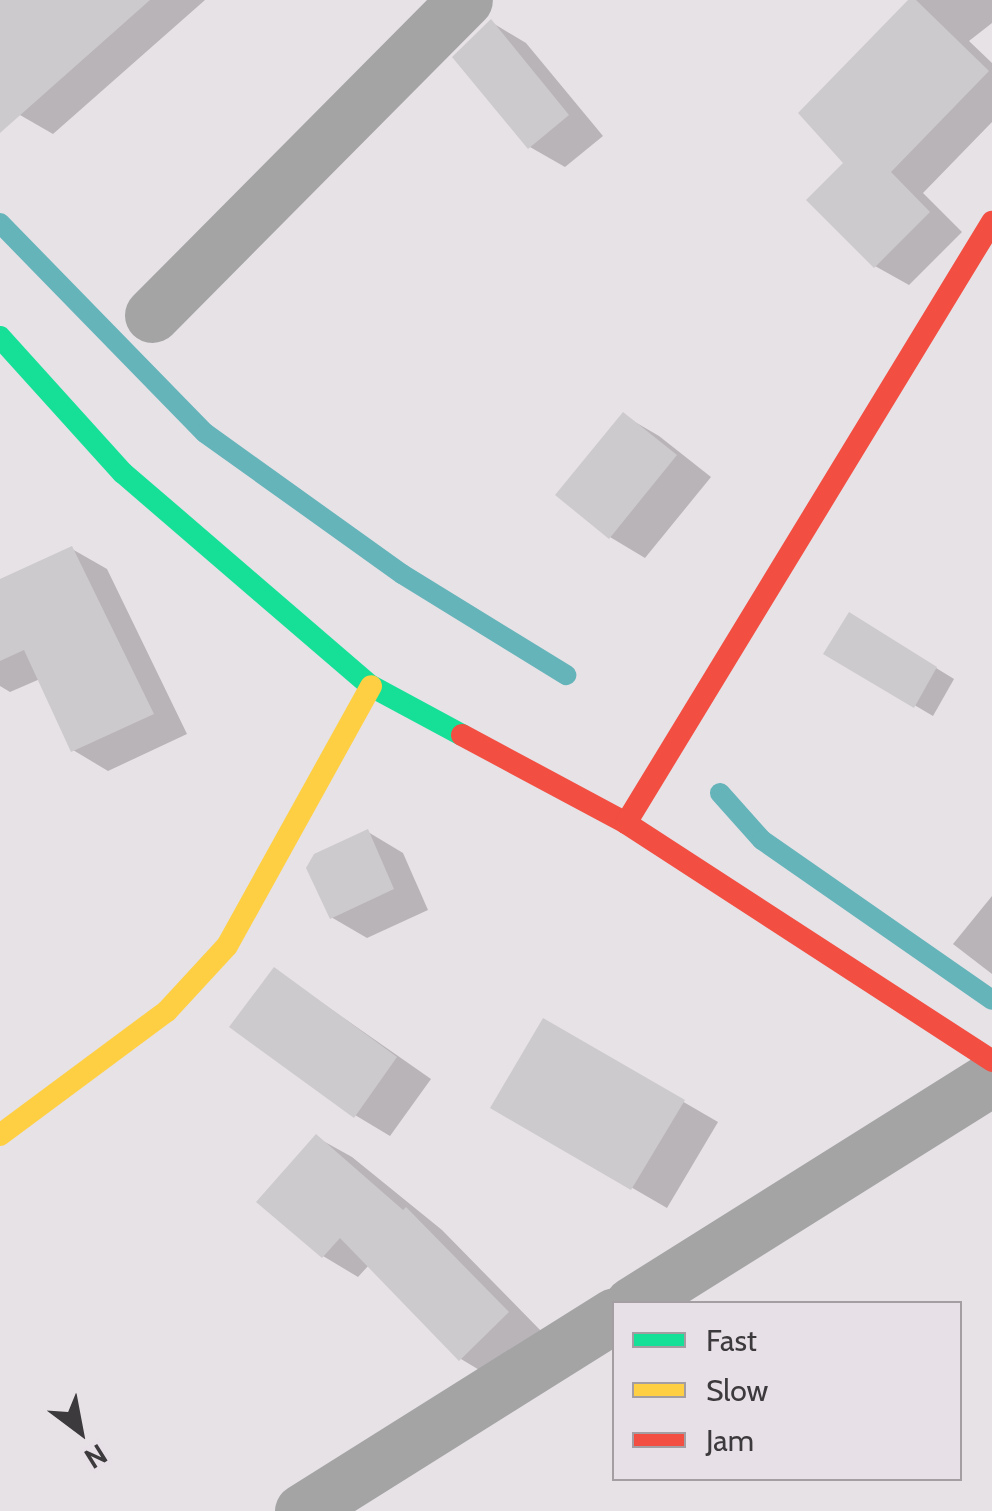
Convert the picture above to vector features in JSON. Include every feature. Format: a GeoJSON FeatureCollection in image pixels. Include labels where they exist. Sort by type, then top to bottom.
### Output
{"type":"FeatureCollection","features":[{"type":"Feature","properties":{"kind":"street"},"geometry":{"type":"LineString","coordinates":[[152,315],[465,0]]}},
{"type":"Feature","properties":{"kind":"street"},"geometry":{"type":"LineString","coordinates":[[626,822],[992,222]]}},
{"type":"Feature","properties":{"kind":"street"},"geometry":{"type":"LineString","coordinates":[[0,337],[124,474],[370,686],[626,822],[992,1062]]}},
{"type":"Feature","properties":{"kind":"street"},"geometry":{"type":"LineString","coordinates":[[0,1135],[167,1011],[227,946],[370,686]]}},
{"type":"Feature","properties":{"kind":"street"},"geometry":{"type":"LineString","coordinates":[[637,1301],[992,1078]]}},
{"type":"Feature","properties":{"kind":"street"},"geometry":{"type":"LineString","coordinates":[[302,1511],[612,1316]]}},
{"type":"Feature","properties":{"kind":"building"},"geometry":{"type":"Polygon","coordinates":[[[0,0],[150,0],[0,133],[0,0]]]}},
{"type":"Feature","properties":{"kind":"building"},"geometry":{"type":"Polygon","coordinates":[[[908,0],[916,0],[989,71],[891,172],[930,212],[874,268],[806,200],[843,163],[798,113],[908,0]]]}},
{"type":"Feature","properties":{"kind":"building"},"geometry":{"type":"Polygon","coordinates":[[[491,19],[569,115],[528,149],[452,57],[491,19]]]}},
{"type":"Feature","properties":{"kind":"building"},"geometry":{"type":"Polygon","coordinates":[[[623,412],[677,455],[609,539],[555,495],[623,412]]]}},
{"type":"Feature","properties":{"kind":"building"},"geometry":{"type":"Polygon","coordinates":[[[72,546],[154,714],[71,752],[24,650],[0,661],[0,579],[72,546]]]}},
{"type":"Feature","properties":{"kind":"building"},"geometry":{"type":"Polygon","coordinates":[[[849,612],[937,667],[914,708],[823,654],[849,612]]]}},
{"type":"Feature","properties":{"kind":"building"},"geometry":{"type":"Polygon","coordinates":[[[368,829],[394,889],[330,919],[306,868],[314,854],[368,829]]]}},
{"type":"Feature","properties":{"kind":"building"},"geometry":{"type":"Polygon","coordinates":[[[274,967],[397,1057],[354,1118],[229,1027],[274,967]]]}},
{"type":"Feature","properties":{"kind":"building"},"geometry":{"type":"Polygon","coordinates":[[[543,1018],[685,1100],[631,1190],[490,1108],[543,1018]]]}},
{"type":"Feature","properties":{"kind":"building"},"geometry":{"type":"Polygon","coordinates":[[[316,1134],[403,1210],[406,1207],[509,1312],[459,1361],[340,1238],[322,1258],[256,1202],[316,1134]]]}},
{"type":"Feature","properties":{"kind":"waterway"},"geometry":{"type":"LineString","coordinates":[[0,223],[205,433],[402,574],[566,675]]}},
{"type":"Feature","properties":{"kind":"waterway"},"geometry":{"type":"LineString","coordinates":[[720,793],[762,840],[992,1000]]}},
{"type":"Feature","properties":{"kind":"traffic: fast"},"geometry":{"type":"LineString","coordinates":[[0,337],[123,473],[371,686],[462,735]]}},
{"type":"Feature","properties":{"kind":"traffic: slow"},"geometry":{"type":"LineString","coordinates":[[0,1135],[167,1011],[227,946],[371,686]]}},
{"type":"Feature","properties":{"kind":"traffic: jam"},"geometry":{"type":"LineString","coordinates":[[626,823],[992,222]]}},
{"type":"Feature","properties":{"kind":"traffic: jam"},"geometry":{"type":"LineString","coordinates":[[462,735],[626,823],[992,1061]]}}]}
